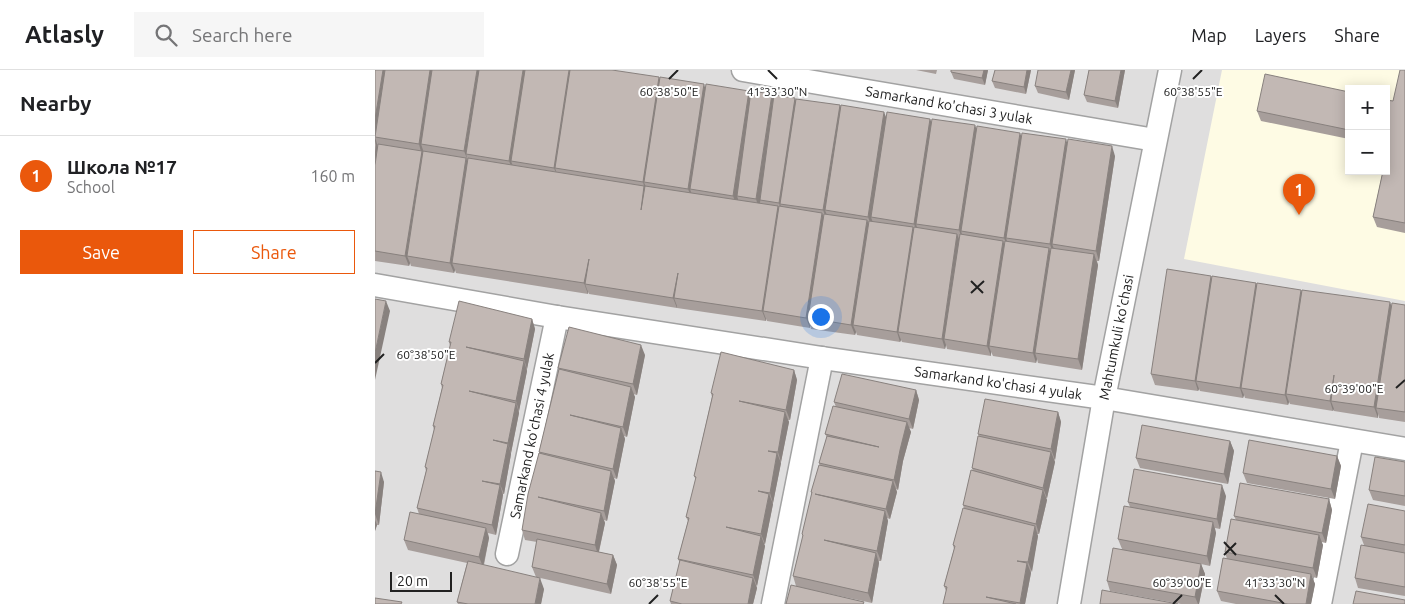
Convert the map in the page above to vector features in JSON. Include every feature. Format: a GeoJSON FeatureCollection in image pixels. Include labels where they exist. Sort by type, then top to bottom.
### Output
{"type":"FeatureCollection","features":[{"type":"Feature","properties":{"kind":"street","name":"Samarkand ko'chasi 3 yulak"},"geometry":{"type":"LineString","coordinates":[[743,70],[1155,140]]}},
{"type":"Feature","properties":{"kind":"street","name":"Mahtumkuli ko'chasi"},"geometry":{"type":"LineString","coordinates":[[1069,604],[1104,398],[1170,70]]}},
{"type":"Feature","properties":{"kind":"street","name":"Samarkand ko'chasi 4 yulak"},"geometry":{"type":"LineString","coordinates":[[375,285],[557,317],[822,358],[1104,398],[1405,450]]}},
{"type":"Feature","properties":{"kind":"street","name":"Samarkand ko'chasi 4 yulak"},"geometry":{"type":"LineString","coordinates":[[507,554],[557,317]]}},
{"type":"Feature","properties":{"kind":"street"},"geometry":{"type":"LineString","coordinates":[[773,604],[822,358]]}},
{"type":"Feature","properties":{"kind":"street"},"geometry":{"type":"LineString","coordinates":[[1320,604],[1352,441]]}},
{"type":"Feature","properties":{"kind":"shaded area"},"geometry":{"type":"Polygon","coordinates":[[[375,70],[1405,70],[1405,604],[375,604],[375,70]]]}},
{"type":"Feature","properties":{"kind":"shaded area"},"geometry":{"type":"Polygon","coordinates":[[[1222,70],[1405,70],[1405,301],[1184,259],[1222,70]]]}},
{"type":"Feature","properties":{"kind":"building"},"geometry":{"type":"Polygon","coordinates":[[[375,70],[383,70],[375,119],[375,70]]]}},
{"type":"Feature","properties":{"kind":"building"},"geometry":{"type":"Polygon","coordinates":[[[385,70],[430,70],[419,144],[375,137],[385,70]]]}},
{"type":"Feature","properties":{"kind":"building"},"geometry":{"type":"Polygon","coordinates":[[[432,70],[477,70],[464,151],[421,144],[432,70]]]}},
{"type":"Feature","properties":{"kind":"building"},"geometry":{"type":"Polygon","coordinates":[[[479,70],[523,70],[509,161],[466,154],[479,70]]]}},
{"type":"Feature","properties":{"kind":"building"},"geometry":{"type":"Polygon","coordinates":[[[525,70],[569,70],[554,168],[511,161],[525,70]]]}},
{"type":"Feature","properties":{"kind":"building"},"geometry":{"type":"Polygon","coordinates":[[[570,70],[612,70],[659,77],[643,182],[555,168],[570,70]]]}},
{"type":"Feature","properties":{"kind":"building"},"geometry":{"type":"Polygon","coordinates":[[[951,70],[984,70],[982,78],[951,72],[951,70]]]}},
{"type":"Feature","properties":{"kind":"building"},"geometry":{"type":"Polygon","coordinates":[[[995,70],[1027,70],[1024,87],[992,81],[995,70]]]}},
{"type":"Feature","properties":{"kind":"building"},"geometry":{"type":"Polygon","coordinates":[[[1038,70],[1071,70],[1066,92],[1035,86],[1038,70]]]}},
{"type":"Feature","properties":{"kind":"building"},"geometry":{"type":"Polygon","coordinates":[[[1089,70],[1121,70],[1115,101],[1084,95],[1089,70]]]}},
{"type":"Feature","properties":{"kind":"building"},"geometry":{"type":"Polygon","coordinates":[[[1400,70],[1405,70],[1405,223],[1373,217],[1382,175],[1390,175],[1390,101],[1393,101],[1400,70]]]}},
{"type":"Feature","properties":{"kind":"building"},"geometry":{"type":"Polygon","coordinates":[[[1265,74],[1345,91],[1345,129],[1257,111],[1265,74]]]}},
{"type":"Feature","properties":{"kind":"building"},"geometry":{"type":"Polygon","coordinates":[[[660,77],[704,84],[688,189],[644,182],[660,77]]]}},
{"type":"Feature","properties":{"kind":"building"},"geometry":{"type":"Polygon","coordinates":[[[706,84],[749,91],[733,196],[690,189],[706,84]]]}},
{"type":"Feature","properties":{"kind":"building"},"geometry":{"type":"Polygon","coordinates":[[[751,91],[772,94],[756,199],[737,196],[751,91]]]}},
{"type":"Feature","properties":{"kind":"building"},"geometry":{"type":"Polygon","coordinates":[[[774,95],[795,98],[779,203],[760,200],[774,95]]]}},
{"type":"Feature","properties":{"kind":"building"},"geometry":{"type":"Polygon","coordinates":[[[796,99],[840,105],[823,210],[780,204],[796,99]]]}},
{"type":"Feature","properties":{"kind":"building"},"geometry":{"type":"Polygon","coordinates":[[[841,105],[884,112],[868,217],[825,210],[841,105]]]}},
{"type":"Feature","properties":{"kind":"building"},"geometry":{"type":"Polygon","coordinates":[[[887,112],[930,119],[914,224],[871,217],[887,112]]]}},
{"type":"Feature","properties":{"kind":"building"},"geometry":{"type":"Polygon","coordinates":[[[932,119],[975,125],[959,230],[916,224],[932,119]]]}},
{"type":"Feature","properties":{"kind":"building"},"geometry":{"type":"Polygon","coordinates":[[[977,126],[1020,133],[1004,238],[961,231],[977,126]]]}},
{"type":"Feature","properties":{"kind":"building"},"geometry":{"type":"Polygon","coordinates":[[[1022,133],[1066,139],[1050,244],[1006,238],[1022,133]]]}},
{"type":"Feature","properties":{"kind":"building"},"geometry":{"type":"Polygon","coordinates":[[[1068,139],[1112,146],[1096,251],[1052,244],[1068,139]]]}},
{"type":"Feature","properties":{"kind":"building"},"geometry":{"type":"Polygon","coordinates":[[[378,144],[422,151],[405,256],[375,251],[375,165],[378,144]]]}},
{"type":"Feature","properties":{"kind":"building"},"geometry":{"type":"Polygon","coordinates":[[[423,151],[466,158],[450,263],[407,256],[423,151]]]}},
{"type":"Feature","properties":{"kind":"building"},"geometry":{"type":"Polygon","coordinates":[[[468,158],[644,186],[641,210],[645,186],[778,206],[762,311],[674,298],[678,273],[673,298],[585,284],[589,259],[584,283],[452,263],[468,158]]]}},
{"type":"Feature","properties":{"kind":"building"},"geometry":{"type":"Polygon","coordinates":[[[779,206],[822,213],[806,318],[763,311],[779,206]]]}},
{"type":"Feature","properties":{"kind":"building"},"geometry":{"type":"Polygon","coordinates":[[[824,214],[867,220],[851,325],[808,318],[824,214]]]}},
{"type":"Feature","properties":{"kind":"building"},"geometry":{"type":"Polygon","coordinates":[[[869,221],[913,227],[897,332],[853,325],[869,221]]]}},
{"type":"Feature","properties":{"kind":"building"},"geometry":{"type":"Polygon","coordinates":[[[914,227],[957,234],[942,339],[898,332],[914,227]]]}},
{"type":"Feature","properties":{"kind":"building"},"geometry":{"type":"Polygon","coordinates":[[[960,234],[1003,241],[987,346],[944,339],[960,234]]]}},
{"type":"Feature","properties":{"kind":"building"},"geometry":{"type":"Polygon","coordinates":[[[1005,241],[1049,248],[1033,353],[989,346],[1005,241]]]}},
{"type":"Feature","properties":{"kind":"building"},"geometry":{"type":"Polygon","coordinates":[[[1051,248],[1094,254],[1078,359],[1035,353],[1051,248]]]}},
{"type":"Feature","properties":{"kind":"building"},"geometry":{"type":"Polygon","coordinates":[[[1167,269],[1211,276],[1195,381],[1151,374],[1167,269]]]}},
{"type":"Feature","properties":{"kind":"building"},"geometry":{"type":"Polygon","coordinates":[[[1212,276],[1256,283],[1240,388],[1196,381],[1212,276]]]}},
{"type":"Feature","properties":{"kind":"building"},"geometry":{"type":"Polygon","coordinates":[[[1257,283],[1301,290],[1285,395],[1241,388],[1257,283]]]}},
{"type":"Feature","properties":{"kind":"building"},"geometry":{"type":"Polygon","coordinates":[[[1302,290],[1390,302],[1374,407],[1331,401],[1334,375],[1330,401],[1286,394],[1302,290]]]}},
{"type":"Feature","properties":{"kind":"building"},"geometry":{"type":"Polygon","coordinates":[[[375,299],[386,301],[375,353],[375,299]]]}},
{"type":"Feature","properties":{"kind":"building"},"geometry":{"type":"Polygon","coordinates":[[[459,301],[532,319],[524,359],[466,347],[524,361],[516,401],[469,391],[516,403],[508,443],[493,440],[508,444],[500,484],[482,481],[500,485],[492,525],[417,508],[427,468],[425,467],[443,385],[441,384],[451,342],[449,342],[459,301]]]}},
{"type":"Feature","properties":{"kind":"building"},"geometry":{"type":"Polygon","coordinates":[[[1392,303],[1405,305],[1405,412],[1376,408],[1392,303]]]}},
{"type":"Feature","properties":{"kind":"building"},"geometry":{"type":"Polygon","coordinates":[[[569,327],[641,345],[633,384],[558,368],[569,327]]]}},
{"type":"Feature","properties":{"kind":"building"},"geometry":{"type":"Polygon","coordinates":[[[721,352],[794,370],[786,410],[739,401],[785,412],[778,452],[768,451],[777,453],[770,493],[758,491],[769,494],[761,534],[726,527],[761,536],[753,575],[678,559],[689,518],[686,517],[721,352]]]}},
{"type":"Feature","properties":{"kind":"building"},"geometry":{"type":"Polygon","coordinates":[[[559,369],[631,387],[623,427],[570,415],[621,428],[613,469],[539,452],[559,369]]]}},
{"type":"Feature","properties":{"kind":"building"},"geometry":{"type":"Polygon","coordinates":[[[842,374],[916,390],[909,419],[834,402],[842,374]]]}},
{"type":"Feature","properties":{"kind":"building"},"geometry":{"type":"Polygon","coordinates":[[[985,399],[1058,412],[1051,449],[978,434],[985,399]]]}},
{"type":"Feature","properties":{"kind":"building"},"geometry":{"type":"Polygon","coordinates":[[[833,406],[907,422],[894,480],[819,463],[827,436],[879,447],[825,434],[833,406]]]}},
{"type":"Feature","properties":{"kind":"building"},"geometry":{"type":"Polygon","coordinates":[[[1142,425],[1230,441],[1224,474],[1136,458],[1142,425]]]}},
{"type":"Feature","properties":{"kind":"building"},"geometry":{"type":"Polygon","coordinates":[[[978,436],[1051,452],[1043,488],[972,468],[978,436]]]}},
{"type":"Feature","properties":{"kind":"building"},"geometry":{"type":"Polygon","coordinates":[[[1249,440],[1337,456],[1331,489],[1243,473],[1249,440]]]}},
{"type":"Feature","properties":{"kind":"building"},"geometry":{"type":"Polygon","coordinates":[[[539,453],[611,471],[604,511],[538,497],[601,513],[595,545],[522,530],[528,494],[539,453]]]}},
{"type":"Feature","properties":{"kind":"building"},"geometry":{"type":"Polygon","coordinates":[[[1375,457],[1405,462],[1405,496],[1369,490],[1375,457]]]}},
{"type":"Feature","properties":{"kind":"building"},"geometry":{"type":"Polygon","coordinates":[[[819,465],[893,481],[886,509],[815,494],[885,511],[877,551],[824,540],[876,553],[868,593],[793,576],[811,492],[819,465]]]}},
{"type":"Feature","properties":{"kind":"building"},"geometry":{"type":"Polygon","coordinates":[[[1134,469],[1222,485],[1217,519],[1128,502],[1134,469]]]}},
{"type":"Feature","properties":{"kind":"building"},"geometry":{"type":"Polygon","coordinates":[[[971,470],[1043,490],[1036,524],[963,505],[971,470]]]}},
{"type":"Feature","properties":{"kind":"building"},"geometry":{"type":"Polygon","coordinates":[[[375,471],[381,472],[375,514],[375,471]]]}},
{"type":"Feature","properties":{"kind":"building"},"geometry":{"type":"Polygon","coordinates":[[[1240,483],[1329,499],[1322,533],[1234,516],[1240,483]]]}},
{"type":"Feature","properties":{"kind":"building"},"geometry":{"type":"Polygon","coordinates":[[[1368,504],[1405,511],[1405,545],[1361,537],[1368,504]]]}},
{"type":"Feature","properties":{"kind":"building"},"geometry":{"type":"Polygon","coordinates":[[[1124,506],[1213,522],[1207,556],[1118,539],[1124,506]]]}},
{"type":"Feature","properties":{"kind":"building"},"geometry":{"type":"Polygon","coordinates":[[[963,508],[1035,526],[1028,562],[1017,561],[1027,563],[1020,603],[986,597],[1016,604],[943,604],[947,587],[944,586],[963,508]]]}},
{"type":"Feature","properties":{"kind":"building"},"geometry":{"type":"Polygon","coordinates":[[[410,512],[486,528],[479,557],[404,540],[410,512]]]}},
{"type":"Feature","properties":{"kind":"building"},"geometry":{"type":"Polygon","coordinates":[[[1231,519],[1319,535],[1313,568],[1225,552],[1231,519]]]}},
{"type":"Feature","properties":{"kind":"building"},"geometry":{"type":"Polygon","coordinates":[[[537,539],[613,555],[607,584],[532,567],[537,539]]]}},
{"type":"Feature","properties":{"kind":"building"},"geometry":{"type":"Polygon","coordinates":[[[1361,545],[1405,553],[1405,587],[1355,578],[1361,545]]]}},
{"type":"Feature","properties":{"kind":"building"},"geometry":{"type":"Polygon","coordinates":[[[1113,548],[1201,564],[1195,597],[1107,581],[1113,548]]]}},
{"type":"Feature","properties":{"kind":"building"},"geometry":{"type":"Polygon","coordinates":[[[1223,558],[1311,574],[1306,604],[1288,604],[1217,591],[1223,558]]]}},
{"type":"Feature","properties":{"kind":"building"},"geometry":{"type":"Polygon","coordinates":[[[680,560],[753,578],[748,604],[682,604],[670,601],[680,560]]]}},
{"type":"Feature","properties":{"kind":"building"},"geometry":{"type":"Polygon","coordinates":[[[468,561],[540,578],[535,604],[468,604],[457,602],[468,561]]]}},
{"type":"Feature","properties":{"kind":"building"},"geometry":{"type":"Polygon","coordinates":[[[791,585],[864,602],[863,604],[786,604],[791,585]]]}},
{"type":"Feature","properties":{"kind":"building"},"geometry":{"type":"Polygon","coordinates":[[[1102,590],[1178,604],[1100,604],[1102,590]]]}},
{"type":"Feature","properties":{"kind":"building"},"geometry":{"type":"Polygon","coordinates":[[[1356,591],[1405,600],[1405,604],[1353,604],[1356,591]]]}},
{"type":"Feature","properties":{"kind":"building"},"geometry":{"type":"Polygon","coordinates":[[[375,598],[402,602],[401,604],[375,604],[375,598]]]}},
{"type":"Feature","properties":{"kind":"place","name":"Школа №17"},"geometry":{"type":"Point","coordinates":[1299,215]}}]}
